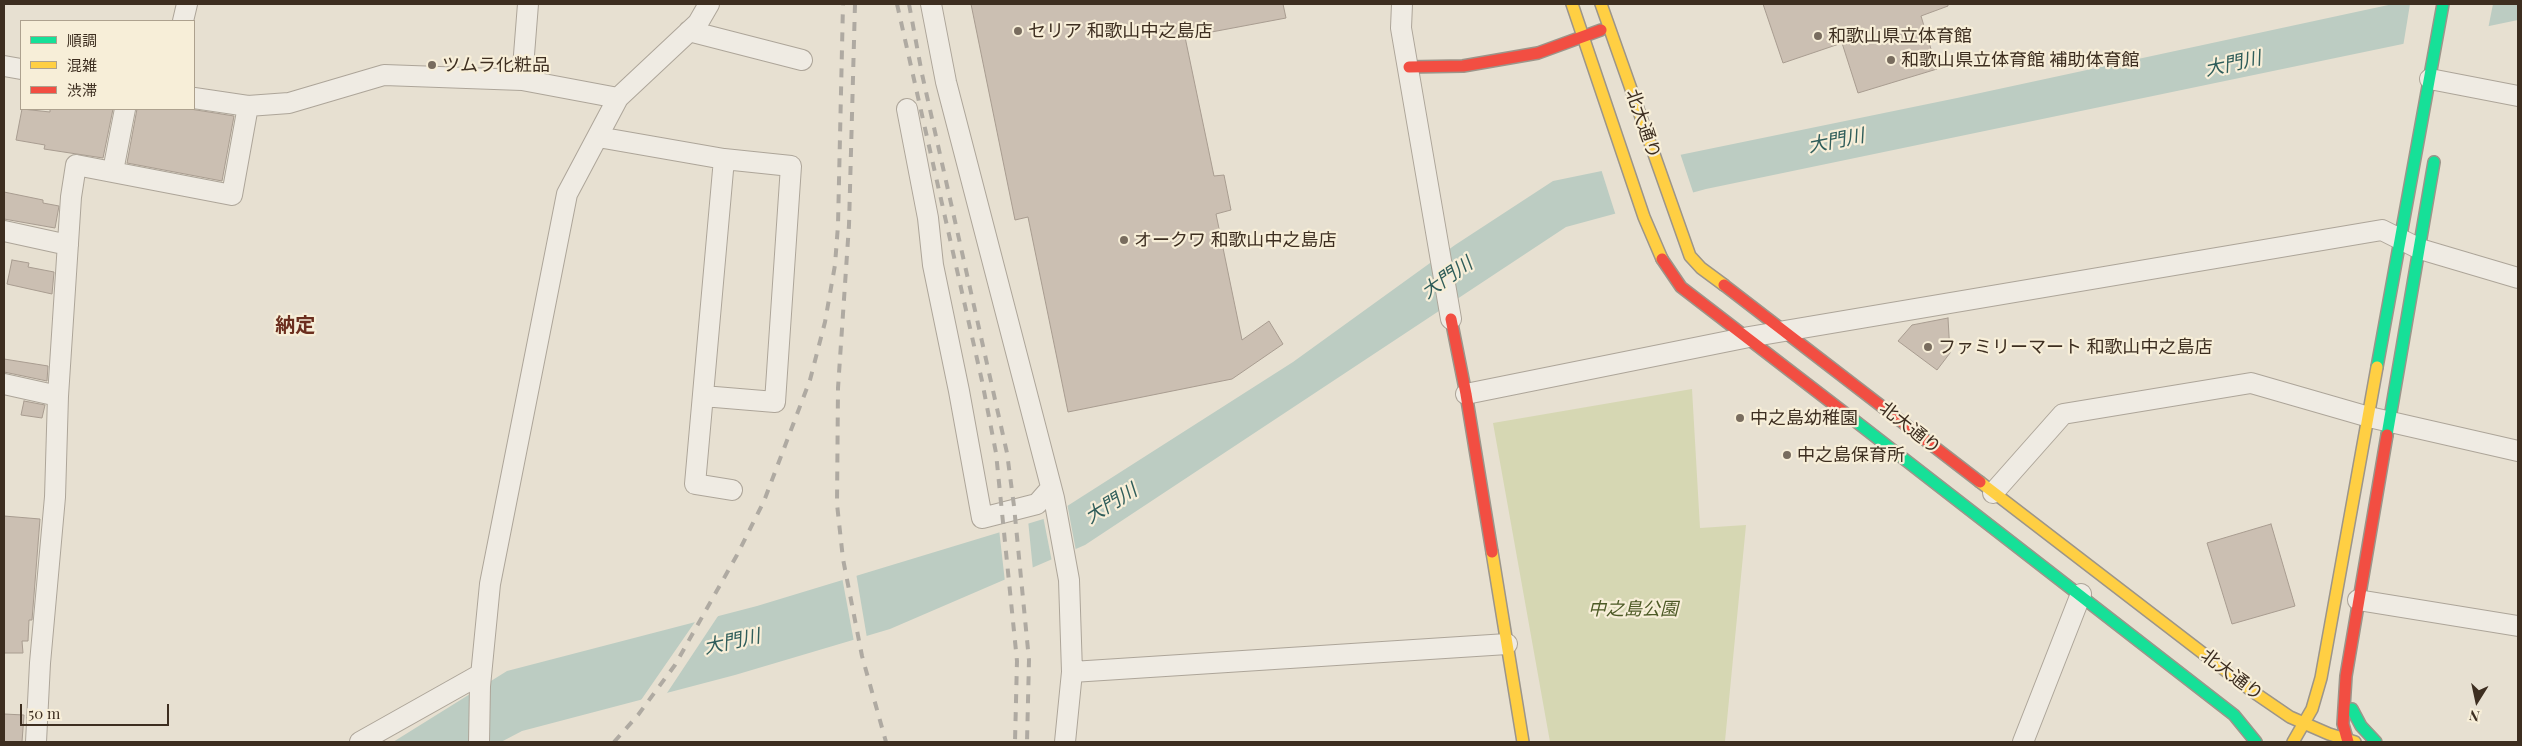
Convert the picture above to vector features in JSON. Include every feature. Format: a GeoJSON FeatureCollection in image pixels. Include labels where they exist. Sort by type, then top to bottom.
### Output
{"type":"FeatureCollection","features":[{"type":"Feature","properties":{"kind":"street"},"geometry":{"type":"LineString","coordinates":[[183,20],[187,4]]}},
{"type":"Feature","properties":{"kind":"street"},"geometry":{"type":"LineString","coordinates":[[522,80],[528,4]]}},
{"type":"Feature","properties":{"kind":"street"},"geometry":{"type":"LineString","coordinates":[[479,742],[481,680],[490,584],[567,194],[618,98],[698,22],[709,4]]}},
{"type":"Feature","properties":{"kind":"street"},"geometry":{"type":"LineString","coordinates":[[931,4],[946,82],[1053,493],[1069,580],[1072,672],[1065,742]]}},
{"type":"Feature","properties":{"kind":"street"},"geometry":{"type":"LineString","coordinates":[[1402,4],[1401,28],[1451,320],[1466,394],[1522,742]]}},
{"type":"Feature","properties":{"kind":"street","name":"北大通り"},"geometry":{"type":"LineString","coordinates":[[1572,4],[1644,217],[1665,266],[1681,287],[2081,594],[2234,715],[2256,742]]}},
{"type":"Feature","properties":{"kind":"street","name":"北大通り"},"geometry":{"type":"LineString","coordinates":[[1601,4],[1690,256],[1701,268],[1787,332],[1993,493],[2252,691],[2290,717],[2298,733],[2316,728],[2345,741]]}},
{"type":"Feature","properties":{"kind":"street"},"geometry":{"type":"LineString","coordinates":[[2283,733],[2298,733],[2312,709],[2321,678],[2401,239],[2443,80],[2435,53],[2443,4]]}},
{"type":"Feature","properties":{"kind":"street"},"geometry":{"type":"LineString","coordinates":[[1409,67],[1463,66],[1538,53],[1609,26]]}},
{"type":"Feature","properties":{"kind":"street"},"geometry":{"type":"LineString","coordinates":[[689,31],[795,63]]}},
{"type":"Feature","properties":{"kind":"street"},"geometry":{"type":"LineString","coordinates":[[4,66],[20,69]]}},
{"type":"Feature","properties":{"kind":"street"},"geometry":{"type":"LineString","coordinates":[[195,98],[248,106],[288,103],[384,75],[522,80],[618,98]]}},
{"type":"Feature","properties":{"kind":"street"},"geometry":{"type":"LineString","coordinates":[[2443,80],[2518,96]]}},
{"type":"Feature","properties":{"kind":"street"},"geometry":{"type":"LineString","coordinates":[[36,742],[40,663],[55,497],[58,396],[71,197],[76,164],[232,195],[248,106]]}},
{"type":"Feature","properties":{"kind":"street"},"geometry":{"type":"LineString","coordinates":[[907,109],[928,218],[933,265],[959,391],[982,518],[1037,504],[1053,493]]}},
{"type":"Feature","properties":{"kind":"street"},"geometry":{"type":"LineString","coordinates":[[113,171],[125,110]]}},
{"type":"Feature","properties":{"kind":"street"},"geometry":{"type":"LineString","coordinates":[[598,137],[724,159],[791,166],[775,402],[703,396]]}},
{"type":"Feature","properties":{"kind":"street"},"geometry":{"type":"LineString","coordinates":[[2345,741],[2343,724],[2346,676],[2436,151]]}},
{"type":"Feature","properties":{"kind":"street"},"geometry":{"type":"LineString","coordinates":[[724,159],[695,484],[732,490]]}},
{"type":"Feature","properties":{"kind":"street"},"geometry":{"type":"LineString","coordinates":[[1466,394],[1748,337],[1787,332],[2382,230],[2420,249],[2518,278]]}},
{"type":"Feature","properties":{"kind":"street"},"geometry":{"type":"LineString","coordinates":[[4,231],[68,244]]}},
{"type":"Feature","properties":{"kind":"street"},"geometry":{"type":"LineString","coordinates":[[4,384],[58,396]]}},
{"type":"Feature","properties":{"kind":"street"},"geometry":{"type":"LineString","coordinates":[[1993,493],[2063,414],[2251,384],[2369,417],[2389,420],[2518,451]]}},
{"type":"Feature","properties":{"kind":"street"},"geometry":{"type":"LineString","coordinates":[[2023,742],[2081,594]]}},
{"type":"Feature","properties":{"kind":"street"},"geometry":{"type":"LineString","coordinates":[[2358,600],[2518,626]]}},
{"type":"Feature","properties":{"kind":"street"},"geometry":{"type":"LineString","coordinates":[[1072,672],[1507,644]]}},
{"type":"Feature","properties":{"kind":"street"},"geometry":{"type":"LineString","coordinates":[[2316,728],[2329,715],[2346,676]]}},
{"type":"Feature","properties":{"kind":"street"},"geometry":{"type":"LineString","coordinates":[[2346,676],[2351,706],[2361,726],[2376,742]]}},
{"type":"Feature","properties":{"kind":"street"},"geometry":{"type":"LineString","coordinates":[[2305,695],[2321,678]]}},
{"type":"Feature","properties":{"kind":"street"},"geometry":{"type":"LineString","coordinates":[[2321,678],[2329,715],[2345,741]]}},
{"type":"Feature","properties":{"kind":"street"},"geometry":{"type":"LineString","coordinates":[[360,742],[481,680]]}},
{"type":"Feature","properties":{"kind":"street"},"geometry":{"type":"LineString","coordinates":[[2252,691],[2287,702]]}},
{"type":"Feature","properties":{"kind":"street"},"geometry":{"type":"LineString","coordinates":[[2234,715],[2260,728]]}},
{"type":"Feature","properties":{"kind":"green space","name":"中之島公園"},"geometry":{"type":"Polygon","coordinates":[[[1692,389],[1700,528],[1746,525],[1725,741],[1550,742],[1493,423],[1692,389]]]}},
{"type":"Feature","properties":{"kind":"water","name":"大門川"},"geometry":{"type":"Polygon","coordinates":[[[2393,4],[2518,4],[2518,20],[1706,189],[1566,227],[1085,545],[890,629],[735,675],[522,731],[501,742],[393,742],[507,671],[757,606],[1050,517],[1293,362],[1455,245],[1553,181],[1957,98],[2393,4]]]}},
{"type":"Feature","properties":{"kind":"pier"},"geometry":{"type":"Polygon","coordinates":[[[2410,4],[2493,4],[2488,29],[2403,47],[2410,4]]]}},
{"type":"Feature","properties":{"kind":"pier"},"geometry":{"type":"Polygon","coordinates":[[[1680,153],[1694,195],[1616,216],[1601,169],[1680,153]]]}},
{"type":"Feature","properties":{"kind":"pier"},"geometry":{"type":"Polygon","coordinates":[[[1067,503],[1076,551],[1052,562],[1043,516],[1067,503]]]}},
{"type":"Feature","properties":{"kind":"pier"},"geometry":{"type":"Polygon","coordinates":[[[1028,520],[1033,570],[1005,582],[999,529],[1028,520]]]}},
{"type":"Feature","properties":{"kind":"pier"},"geometry":{"type":"Polygon","coordinates":[[[856,573],[867,638],[854,642],[842,577],[856,573]]]}},
{"type":"Feature","properties":{"kind":"pier"},"geometry":{"type":"Polygon","coordinates":[[[720,613],[665,696],[639,703],[697,619],[720,613]]]}},
{"type":"Feature","properties":{"kind":"building"},"geometry":{"type":"Polygon","coordinates":[[[971,4],[1283,4],[1286,18],[1185,37],[1214,176],[1224,175],[1231,210],[1216,214],[1242,340],[1269,321],[1283,344],[1232,379],[1068,412],[1028,217],[1015,220],[971,4]]]}},
{"type":"Feature","properties":{"kind":"building"},"geometry":{"type":"Polygon","coordinates":[[[1763,4],[1948,4],[1948,6],[1921,16],[1937,69],[1858,93],[1842,43],[1783,63],[1763,4]]]}},
{"type":"Feature","properties":{"kind":"building"},"geometry":{"type":"Polygon","coordinates":[[[22,110],[50,112],[50,110],[113,110],[103,158],[44,149],[45,145],[16,140],[22,110]]]}},
{"type":"Feature","properties":{"kind":"building"},"geometry":{"type":"Polygon","coordinates":[[[137,110],[195,110],[234,116],[222,181],[127,163],[137,110]]]}},
{"type":"Feature","properties":{"kind":"building"},"geometry":{"type":"Polygon","coordinates":[[[4,192],[43,200],[43,203],[59,206],[55,228],[4,219],[4,192]]]}},
{"type":"Feature","properties":{"kind":"building"},"geometry":{"type":"Polygon","coordinates":[[[12,260],[29,263],[28,267],[54,272],[52,294],[7,284],[12,260]]]}},
{"type":"Feature","properties":{"kind":"building","name":"ファミリーマート 和歌山中之島店"},"geometry":{"type":"Polygon","coordinates":[[[1948,318],[1950,353],[1937,370],[1898,341],[1912,325],[1948,318]]]}},
{"type":"Feature","properties":{"kind":"building"},"geometry":{"type":"Polygon","coordinates":[[[4,359],[48,366],[47,381],[4,372],[4,359]]]}},
{"type":"Feature","properties":{"kind":"building"},"geometry":{"type":"Polygon","coordinates":[[[24,401],[45,405],[42,418],[21,415],[24,401]]]}},
{"type":"Feature","properties":{"kind":"building"},"geometry":{"type":"Polygon","coordinates":[[[4,516],[40,519],[32,620],[29,620],[28,641],[22,641],[23,653],[4,653],[4,516]]]}},
{"type":"Feature","properties":{"kind":"building"},"geometry":{"type":"Polygon","coordinates":[[[2271,524],[2295,606],[2232,624],[2207,543],[2271,524]]]}},
{"type":"Feature","properties":{"kind":"building"},"geometry":{"type":"Polygon","coordinates":[[[4,714],[24,715],[22,742],[4,742],[4,714]]]}},
{"type":"Feature","properties":{"kind":"railway"},"geometry":{"type":"LineString","coordinates":[[614,742],[638,715],[675,665],[737,555],[764,501],[810,380],[825,322],[835,265],[838,225],[843,4]]}},
{"type":"Feature","properties":{"kind":"railway"},"geometry":{"type":"LineString","coordinates":[[855,4],[849,225],[838,388],[837,504],[843,559],[862,656],[886,742]]}},
{"type":"Feature","properties":{"kind":"railway"},"geometry":{"type":"LineString","coordinates":[[897,4],[982,381],[996,453],[1017,661],[1015,742]]}},
{"type":"Feature","properties":{"kind":"railway"},"geometry":{"type":"LineString","coordinates":[[909,4],[922,74],[1007,453],[1029,660],[1027,742]]}},
{"type":"Feature","properties":{"kind":"traffic: fast"},"geometry":{"type":"LineString","coordinates":[[2377,367],[2443,4]]}},
{"type":"Feature","properties":{"kind":"traffic: fast"},"geometry":{"type":"LineString","coordinates":[[2387,435],[2434,162]]}},
{"type":"Feature","properties":{"kind":"traffic: fast"},"geometry":{"type":"LineString","coordinates":[[1850,417],[2234,715],[2256,742]]}},
{"type":"Feature","properties":{"kind":"traffic: fast"},"geometry":{"type":"LineString","coordinates":[[2352,709],[2361,726],[2376,742]]}},
{"type":"Feature","properties":{"kind":"traffic: slow"},"geometry":{"type":"LineString","coordinates":[[1572,4],[1644,217],[1662,259]]}},
{"type":"Feature","properties":{"kind":"traffic: slow"},"geometry":{"type":"LineString","coordinates":[[1601,4],[1690,256],[1701,268],[1724,285]]}},
{"type":"Feature","properties":{"kind":"traffic: slow"},"geometry":{"type":"LineString","coordinates":[[2293,742],[2312,709],[2321,678],[2377,367]]}},
{"type":"Feature","properties":{"kind":"traffic: slow"},"geometry":{"type":"LineString","coordinates":[[1980,482],[2252,691],[2290,717],[2329,734],[2355,742]]}},
{"type":"Feature","properties":{"kind":"traffic: slow"},"geometry":{"type":"LineString","coordinates":[[1492,552],[1523,742]]}},
{"type":"Feature","properties":{"kind":"traffic: jam"},"geometry":{"type":"LineString","coordinates":[[1409,67],[1463,66],[1538,53],[1601,30]]}},
{"type":"Feature","properties":{"kind":"traffic: jam"},"geometry":{"type":"LineString","coordinates":[[1662,259],[1681,287],[1850,417]]}},
{"type":"Feature","properties":{"kind":"traffic: jam"},"geometry":{"type":"LineString","coordinates":[[1724,285],[1980,482]]}},
{"type":"Feature","properties":{"kind":"traffic: jam"},"geometry":{"type":"LineString","coordinates":[[1451,319],[1466,394],[1492,552]]}},
{"type":"Feature","properties":{"kind":"traffic: jam"},"geometry":{"type":"LineString","coordinates":[[2348,742],[2343,724],[2346,676],[2387,435]]}},
{"type":"Feature","properties":{"kind":"place","name":"セリア 和歌山中之島店"},"geometry":{"type":"Point","coordinates":[1018,31]}},
{"type":"Feature","properties":{"kind":"place","name":"和歌山県立体育館"},"geometry":{"type":"Point","coordinates":[1818,36]}},
{"type":"Feature","properties":{"kind":"place","name":"和歌山県立体育館 補助体育館"},"geometry":{"type":"Point","coordinates":[1891,60]}},
{"type":"Feature","properties":{"kind":"place","name":"ツムラ化粧品"},"geometry":{"type":"Point","coordinates":[432,65]}},
{"type":"Feature","properties":{"kind":"place","name":"オークワ 和歌山中之島店"},"geometry":{"type":"Point","coordinates":[1124,240]}},
{"type":"Feature","properties":{"kind":"place","name":"ファミリーマート 和歌山中之島店"},"geometry":{"type":"Point","coordinates":[1928,347]}},
{"type":"Feature","properties":{"kind":"place","name":"中之島幼稚園"},"geometry":{"type":"Point","coordinates":[1740,418]}},
{"type":"Feature","properties":{"kind":"place","name":"中之島保育所"},"geometry":{"type":"Point","coordinates":[1787,455]}},
{"type":"Feature","properties":{"kind":"district","name":"納定"},"geometry":{"type":"Point","coordinates":[295,326]}}]}
